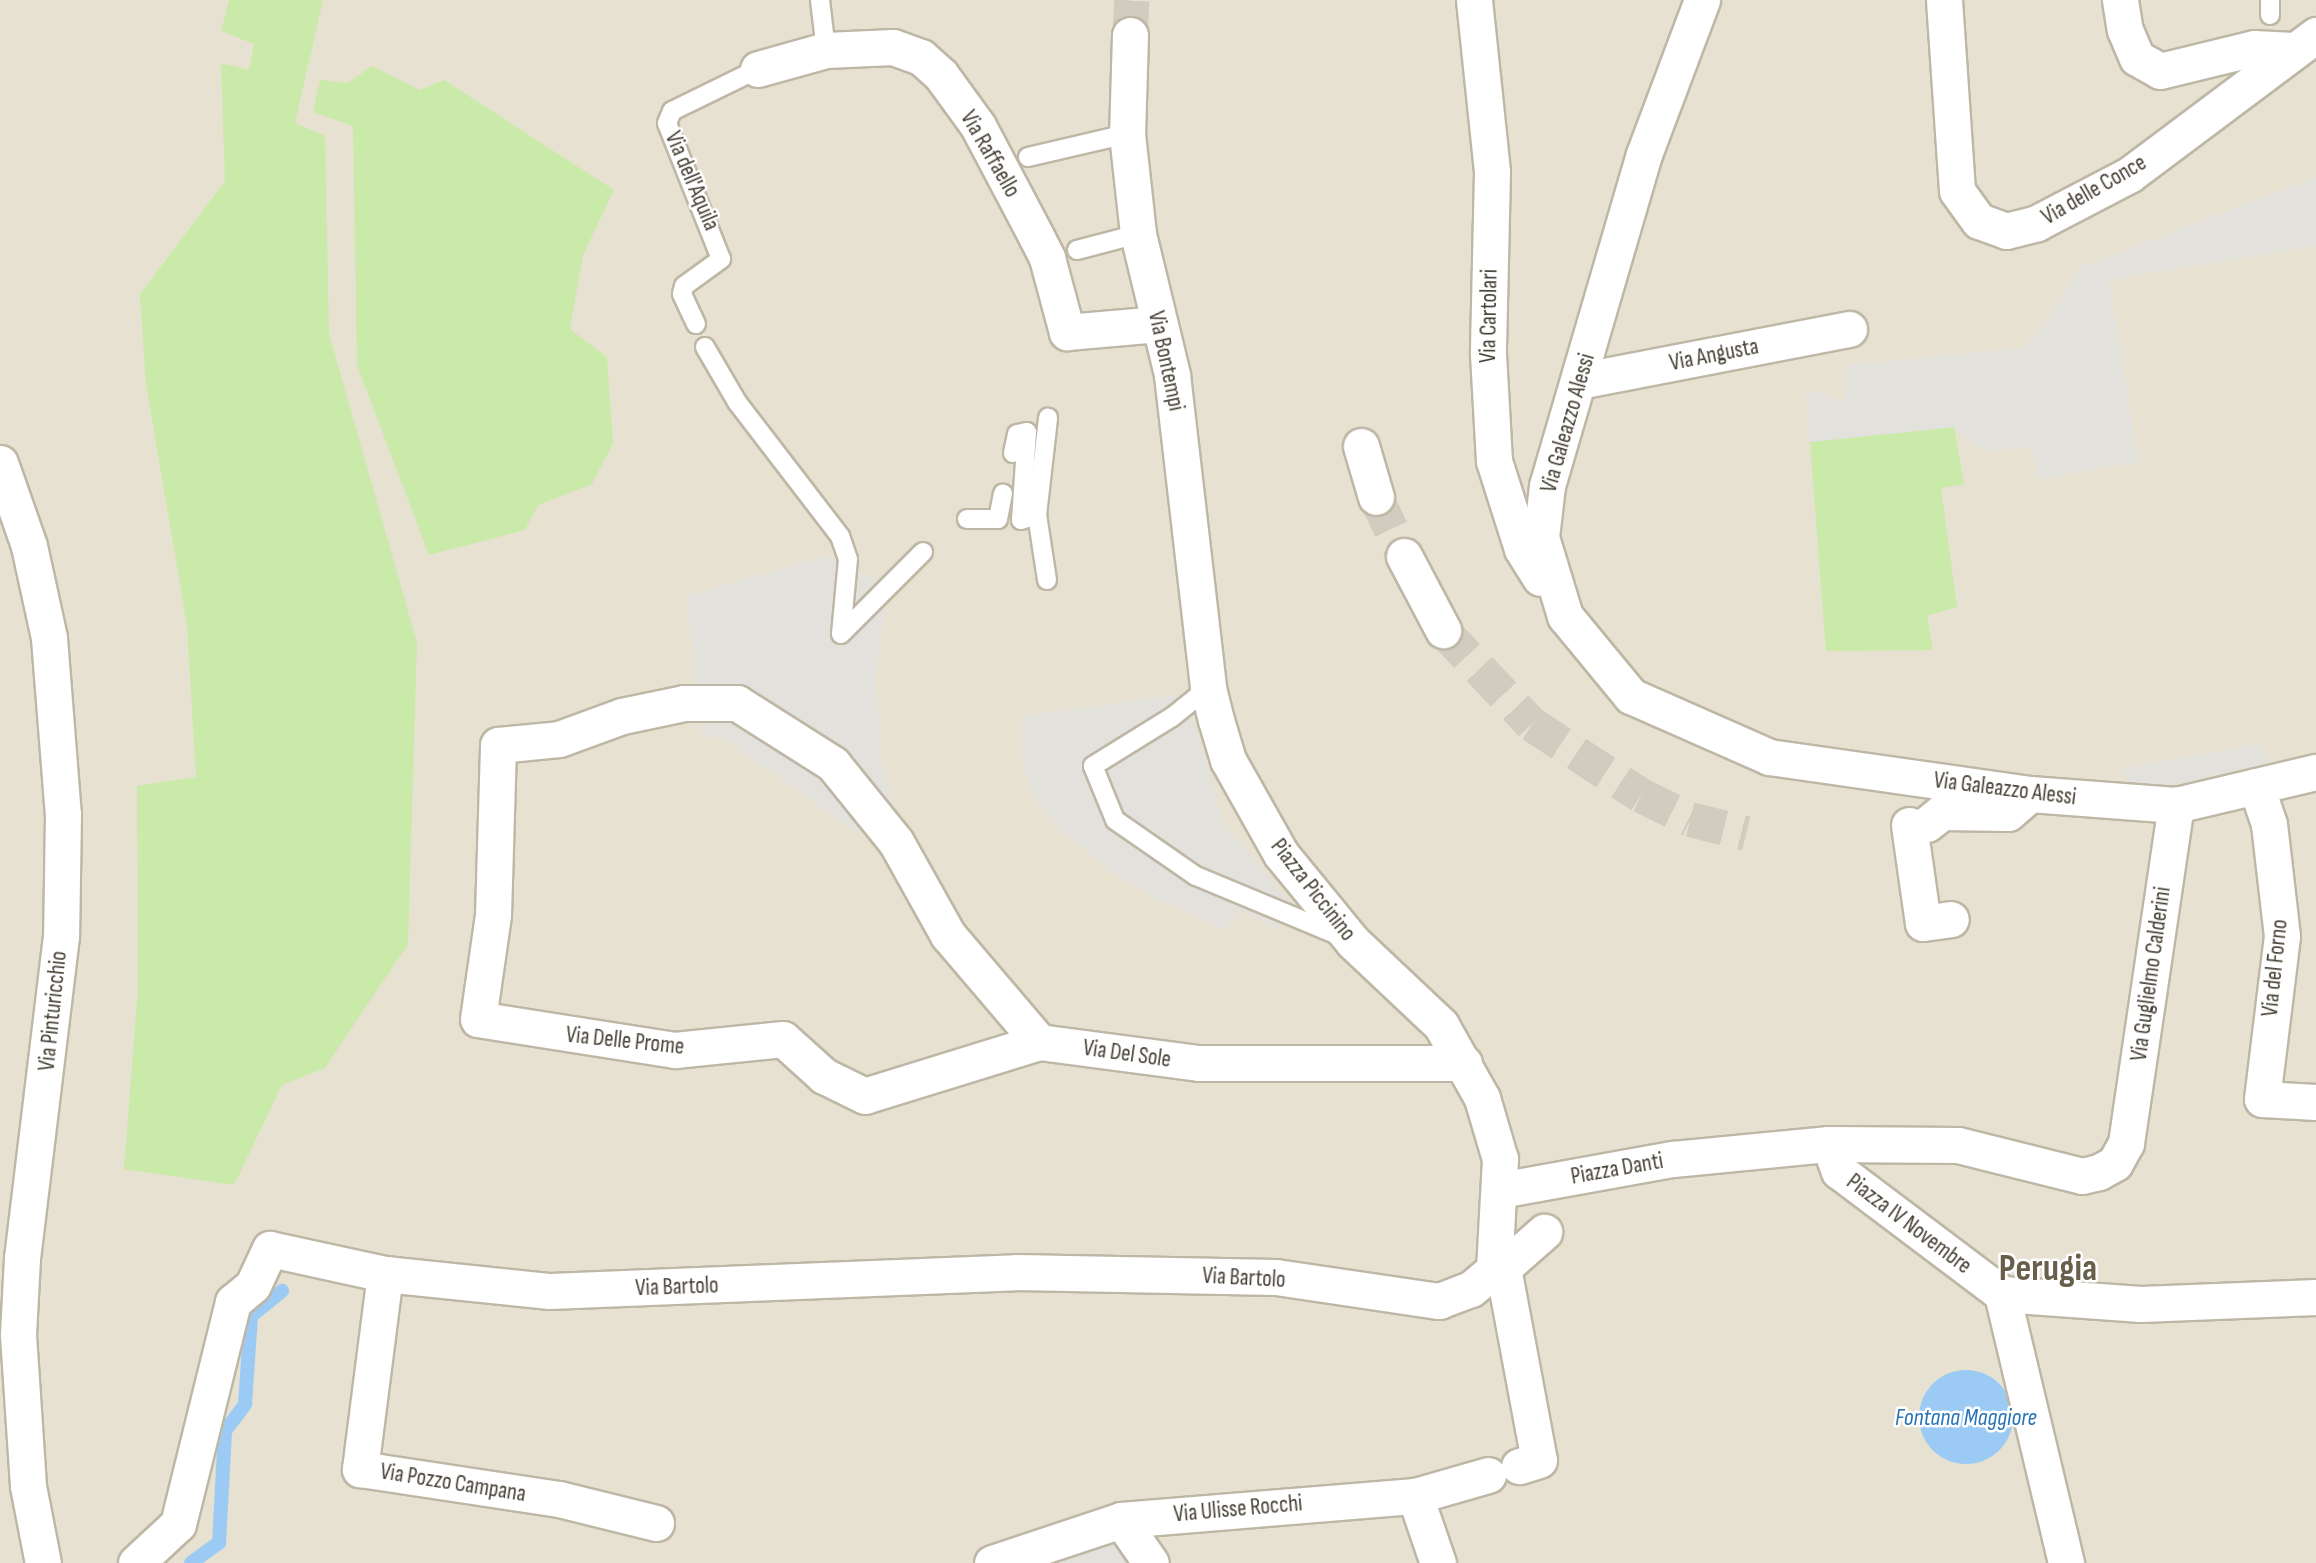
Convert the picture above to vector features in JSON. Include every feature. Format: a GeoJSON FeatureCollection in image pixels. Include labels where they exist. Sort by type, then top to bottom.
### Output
{"type":"FeatureCollection","features":[{"type":"Feature","properties":{"kind":"street","name":"Via Cartolari"},"geometry":{"type":"LineString","coordinates":[[1474,0],[1492,172],[1488,354],[1494,461],[1522,548],[1565,616]]}},
{"type":"Feature","properties":{"kind":"street","name":"Via Galeazzo Alessi"},"geometry":{"type":"LineString","coordinates":[[1702,0],[1644,154],[1547,486],[1541,537],[1565,616],[1630,696],[1769,757],[2030,794],[2176,805],[2316,772]]}},
{"type":"Feature","properties":{"kind":"street","name":"Via delle Conce"},"geometry":{"type":"LineString","coordinates":[[1944,0],[1957,191],[1979,221],[2006,230],[2037,223],[2129,174],[2304,42]]}},
{"type":"Feature","properties":{"kind":"street"},"geometry":{"type":"LineString","coordinates":[[2120,0],[2125,30],[2137,58],[2160,71],[2254,48],[2304,42]]}},
{"type":"Feature","properties":{"kind":"street","name":"Via Bontempi"},"geometry":{"type":"LineString","coordinates":[[1130,35],[1127,134],[1138,234],[1172,375],[1187,484],[1208,688]]}},
{"type":"Feature","properties":{"kind":"street","name":"Via Raffaello"},"geometry":{"type":"LineString","coordinates":[[758,69],[825,50],[893,47],[920,57],[941,75],[978,126],[1042,247],[1067,332],[1159,324]]}},
{"type":"Feature","properties":{"kind":"street","name":"Via Angusta"},"geometry":{"type":"LineString","coordinates":[[1579,381],[1849,329]]}},
{"type":"Feature","properties":{"kind":"street"},"geometry":{"type":"LineString","coordinates":[[1361,446],[1376,497]]}},
{"type":"Feature","properties":{"kind":"street","name":"Via Pinturicchio"},"geometry":{"type":"LineString","coordinates":[[0,463],[9,514],[49,638],[63,814],[61,936],[22,1258],[18,1335],[28,1486],[43,1563]]}},
{"type":"Feature","properties":{"kind":"street"},"geometry":{"type":"LineString","coordinates":[[1404,556],[1443,630]]}},
{"type":"Feature","properties":{"kind":"street","name":"Piazza Piccinino"},"geometry":{"type":"LineString","coordinates":[[1208,688],[1228,760],[1281,854],[1353,942],[1441,1025],[1464,1063]]}},
{"type":"Feature","properties":{"kind":"street","name":"Via Delle Prome"},"geometry":{"type":"LineString","coordinates":[[684,703],[737,703],[834,764],[896,842],[948,935],[1038,1042],[865,1096],[824,1076],[783,1040],[675,1050],[478,1019],[493,915],[498,745],[559,740],[622,716],[684,703]]}},
{"type":"Feature","properties":{"kind":"street","name":"Via del Forno"},"geometry":{"type":"LineString","coordinates":[[2256,786],[2269,824],[2282,936],[2262,1100],[2316,1102]]}},
{"type":"Feature","properties":{"kind":"street"},"geometry":{"type":"LineString","coordinates":[[1951,919],[1923,923],[1918,825],[1942,812],[2008,813],[2030,794]]}},
{"type":"Feature","properties":{"kind":"street","name":"Via Guglielmo Calderini"},"geometry":{"type":"LineString","coordinates":[[2126,1143],[2176,805]]}},
{"type":"Feature","properties":{"kind":"street","name":"Via Del Sole"},"geometry":{"type":"LineString","coordinates":[[1038,1042],[1199,1063],[1464,1063]]}},
{"type":"Feature","properties":{"kind":"street"},"geometry":{"type":"LineString","coordinates":[[1464,1063],[1482,1098],[1500,1159],[1498,1269]]}},
{"type":"Feature","properties":{"kind":"street","name":"Piazza IV Novembre"},"geometry":{"type":"LineString","coordinates":[[1734,1152],[1829,1144],[1958,1145],[2082,1176],[2115,1163],[2126,1143]]}},
{"type":"Feature","properties":{"kind":"street","name":"Piazza IV Novembre"},"geometry":{"type":"LineString","coordinates":[[1829,1144],[1839,1171],[2003,1294]]}},
{"type":"Feature","properties":{"kind":"street","name":"Piazza Danti"},"geometry":{"type":"LineString","coordinates":[[1500,1190],[1734,1152]]}},
{"type":"Feature","properties":{"kind":"street"},"geometry":{"type":"LineString","coordinates":[[1498,1269],[1544,1232]]}},
{"type":"Feature","properties":{"kind":"street","name":"Via Bartolo"},"geometry":{"type":"LineString","coordinates":[[136,1563],[178,1524],[233,1302],[253,1285],[270,1249],[385,1274],[550,1291],[1016,1272],[1246,1276],[1439,1301],[1471,1289],[1498,1269]]}},
{"type":"Feature","properties":{"kind":"street","name":"Via Ulisse Rocchi"},"geometry":{"type":"LineString","coordinates":[[992,1563],[1121,1520],[1415,1496],[1515,1467],[1498,1269]]}},
{"type":"Feature","properties":{"kind":"street","name":"Via Pozzo Campana"},"geometry":{"type":"LineString","coordinates":[[385,1274],[360,1469],[559,1499],[656,1522]]}},
{"type":"Feature","properties":{"kind":"street"},"geometry":{"type":"LineString","coordinates":[[2066,1563],[2003,1294],[2141,1304],[2316,1297]]}},
{"type":"Feature","properties":{"kind":"street"},"geometry":{"type":"LineString","coordinates":[[1415,1496],[1438,1563]]}},
{"type":"Feature","properties":{"kind":"street"},"geometry":{"type":"LineString","coordinates":[[1121,1520],[1150,1563]]}},
{"type":"Feature","properties":{"kind":"lane"},"geometry":{"type":"LineString","coordinates":[[820,0],[825,50]]}},
{"type":"Feature","properties":{"kind":"lane","name":"Via dell'Aquila"},"geometry":{"type":"LineString","coordinates":[[696,324],[682,294],[684,286],[721,259],[667,123],[672,111],[758,69]]}},
{"type":"Feature","properties":{"kind":"lane"},"geometry":{"type":"LineString","coordinates":[[1028,157],[1127,134]]}},
{"type":"Feature","properties":{"kind":"lane"},"geometry":{"type":"LineString","coordinates":[[1077,250],[1138,234]]}},
{"type":"Feature","properties":{"kind":"lane"},"geometry":{"type":"LineString","coordinates":[[705,347],[737,402],[840,536],[848,559],[841,634],[923,552]]}},
{"type":"Feature","properties":{"kind":"lane"},"geometry":{"type":"LineString","coordinates":[[1047,580],[1037,515],[1048,418]]}},
{"type":"Feature","properties":{"kind":"lane"},"geometry":{"type":"LineString","coordinates":[[1013,453],[1017,434],[1027,432],[1021,520],[1037,515]]}},
{"type":"Feature","properties":{"kind":"lane"},"geometry":{"type":"LineString","coordinates":[[967,519],[998,519],[1003,493]]}},
{"type":"Feature","properties":{"kind":"lane"},"geometry":{"type":"LineString","coordinates":[[1208,688],[1172,717],[1093,766],[1115,820],[1196,876],[1353,942]]}},
{"type":"Feature","properties":{"kind":"shaded area"},"geometry":{"type":"Polygon","coordinates":[[[0,0],[2316,0],[2316,1563],[0,1563],[0,0]]]}},
{"type":"Feature","properties":{"kind":"shaded area"},"geometry":{"type":"Polygon","coordinates":[[[2316,177],[2316,246],[2109,280],[2138,462],[2038,479],[2032,448],[1981,451],[1954,427],[1810,442],[1805,389],[1843,401],[1848,365],[2023,348],[2050,317],[2079,268],[2316,177]]]}},
{"type":"Feature","properties":{"kind":"shaded area"},"geometry":{"type":"Polygon","coordinates":[[[830,555],[889,587],[875,677],[882,762],[897,816],[871,842],[726,740],[702,735],[687,596],[830,555]]]}},
{"type":"Feature","properties":{"kind":"shaded area"},"geometry":{"type":"Polygon","coordinates":[[[1186,694],[1223,822],[1287,900],[1278,932],[1242,909],[1224,930],[1153,897],[1110,871],[1059,828],[1033,798],[1021,756],[1022,716],[1186,694]]]}},
{"type":"Feature","properties":{"kind":"shaded area"},"geometry":{"type":"Polygon","coordinates":[[[2260,743],[2270,762],[2171,786],[2130,783],[2120,769],[2260,743]]]}},
{"type":"Feature","properties":{"kind":"shaded area"},"geometry":{"type":"Polygon","coordinates":[[[1122,1533],[1142,1563],[1037,1563],[1122,1533]]]}},
{"type":"Feature","properties":{"kind":"green space"},"geometry":{"type":"Polygon","coordinates":[[[229,0],[323,0],[295,123],[325,136],[329,334],[417,643],[408,944],[325,1068],[282,1085],[234,1185],[124,1169],[138,988],[137,786],[196,777],[187,625],[146,384],[140,294],[225,181],[221,63],[249,70],[254,44],[221,31],[229,0]]]}},
{"type":"Feature","properties":{"kind":"green space"},"geometry":{"type":"Polygon","coordinates":[[[372,66],[420,90],[444,80],[614,190],[583,255],[570,329],[607,357],[613,443],[592,484],[538,505],[525,530],[429,555],[357,365],[353,126],[313,112],[320,80],[348,83],[372,66]]]}},
{"type":"Feature","properties":{"kind":"green space"},"geometry":{"type":"Polygon","coordinates":[[[1954,427],[1964,484],[1941,488],[1957,607],[1927,616],[1933,650],[1826,651],[1810,442],[1954,427]]]}},
{"type":"Feature","properties":{"kind":"water","name":"Fontana Maggiore"},"geometry":{"type":"Polygon","coordinates":[[[1966,1370],[1984,1374],[1999,1384],[2009,1399],[2013,1417],[2009,1435],[1999,1450],[1984,1460],[1966,1464],[1948,1460],[1933,1450],[1923,1435],[1919,1417],[1923,1399],[1933,1384],[1948,1374],[1966,1370]]]}},
{"type":"Feature","properties":{"kind":"waterway"},"geometry":{"type":"LineString","coordinates":[[191,1563],[219,1543],[225,1431],[245,1404],[251,1316],[282,1291]]}},
{"type":"Feature","properties":{"kind":"tunnel"},"geometry":{"type":"LineString","coordinates":[[1130,35],[1132,0]]}},
{"type":"Feature","properties":{"kind":"tunnel"},"geometry":{"type":"LineString","coordinates":[[1376,497],[1404,556]]}},
{"type":"Feature","properties":{"kind":"tunnel"},"geometry":{"type":"LineString","coordinates":[[1443,630],[1532,724],[1641,795],[1690,819],[1746,833]]}},
{"type":"Feature","properties":{"kind":"district","name":"Perugia"},"geometry":{"type":"Point","coordinates":[2048,1269]}}]}
